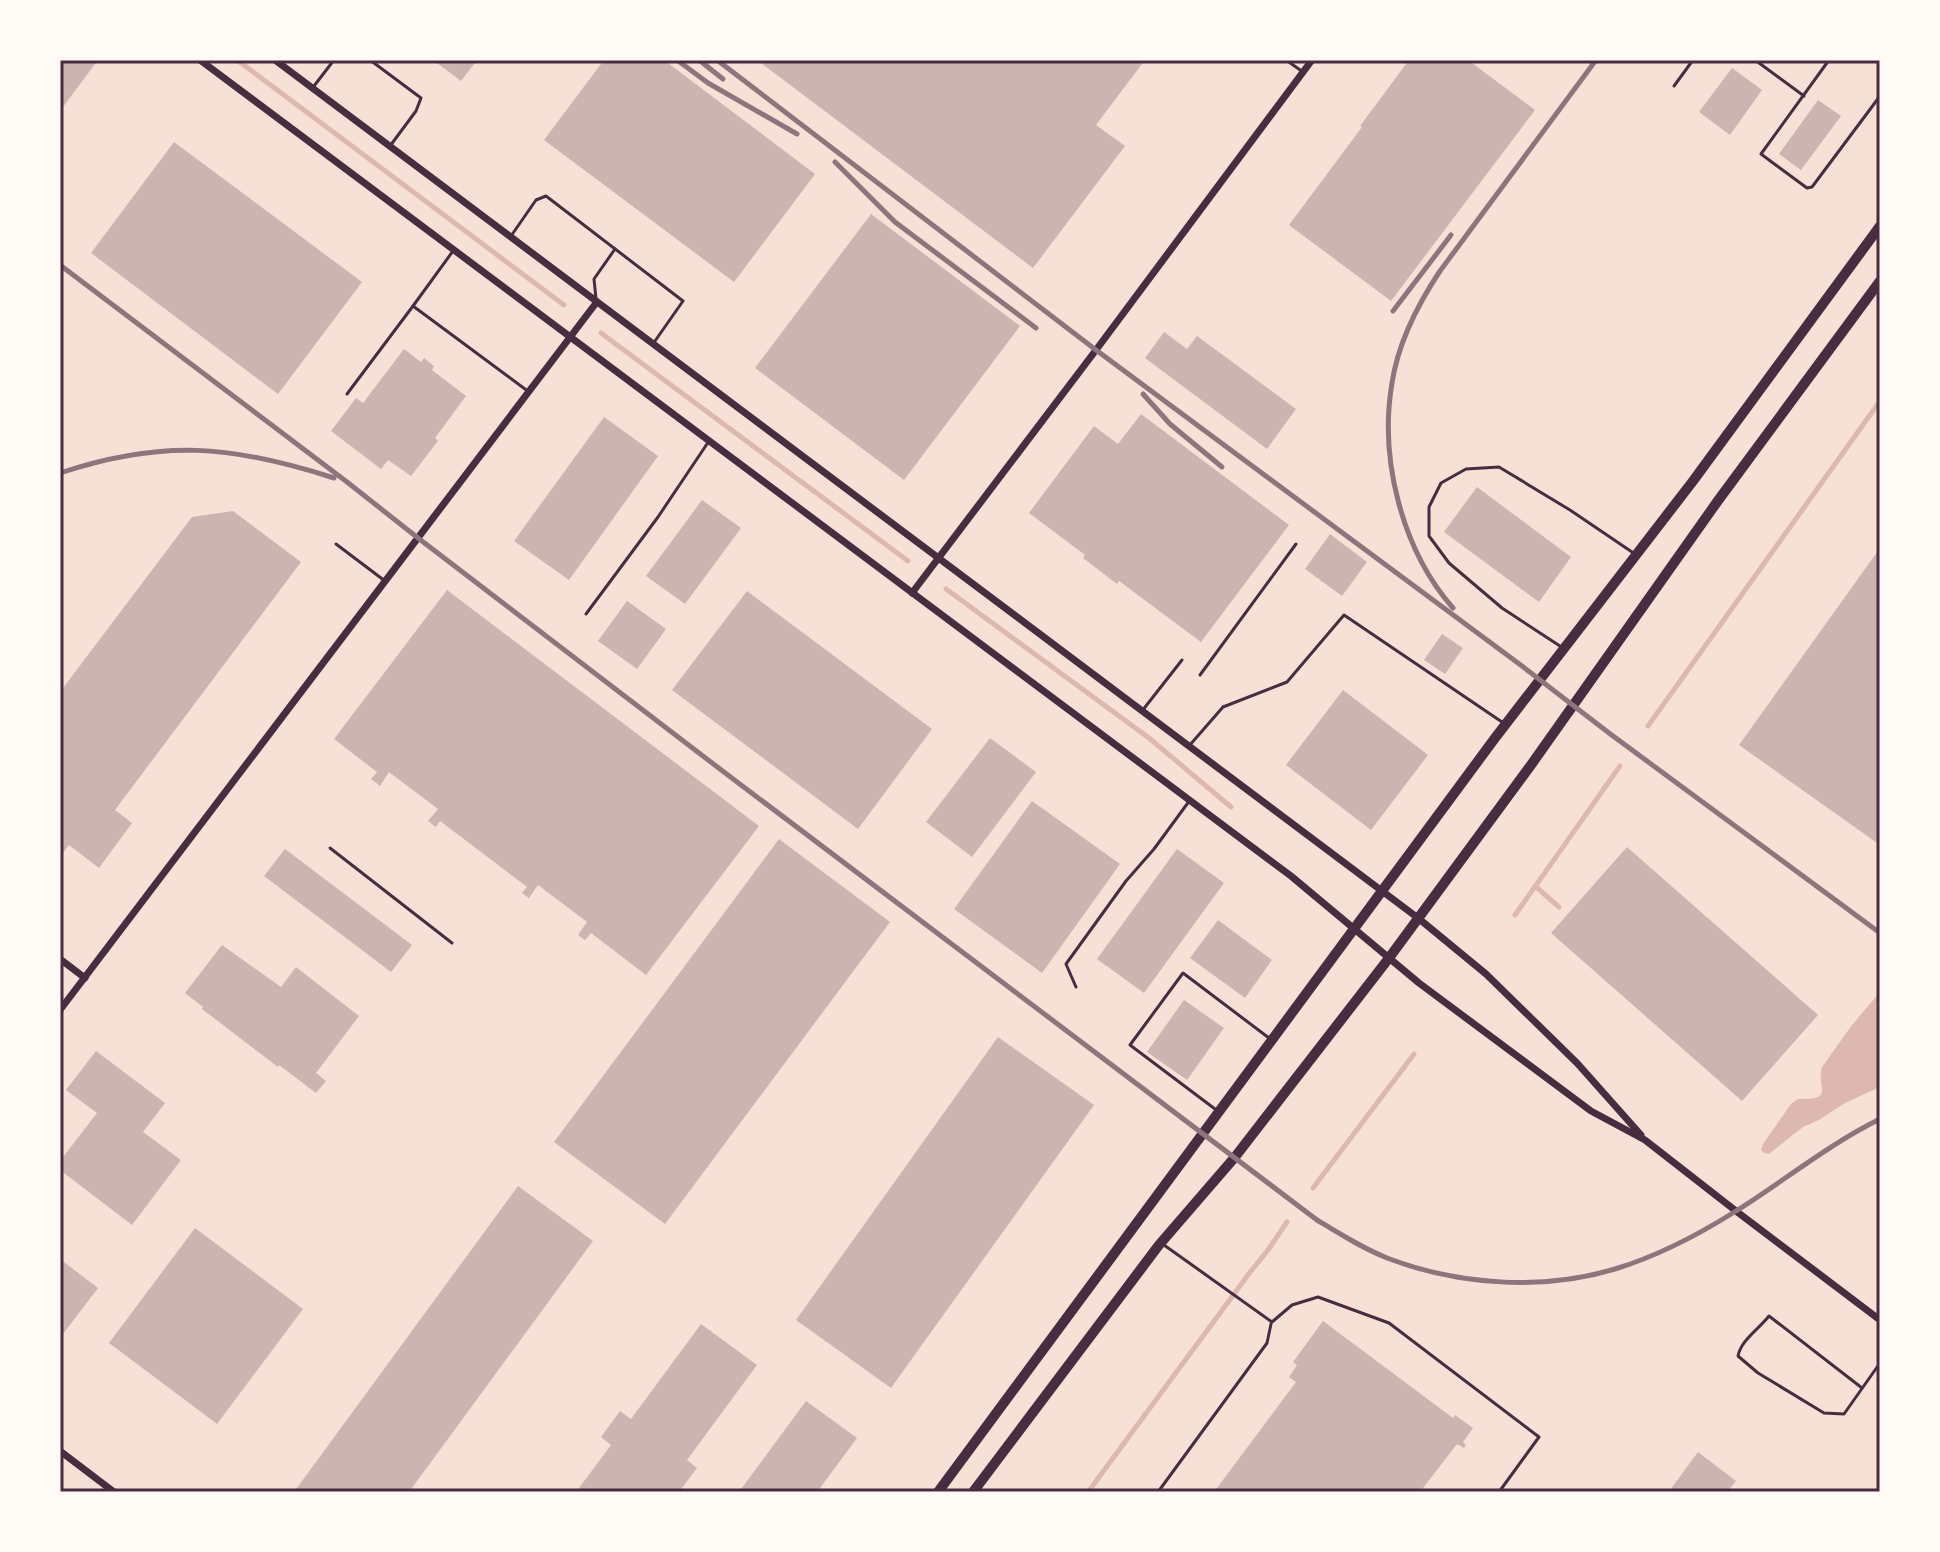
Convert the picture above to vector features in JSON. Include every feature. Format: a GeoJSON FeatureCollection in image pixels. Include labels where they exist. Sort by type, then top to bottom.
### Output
{"type":"FeatureCollection","features":[{"type":"Feature","properties":{"kind":"main road"},"geometry":{"type":"LineString","coordinates":[[938,1492],[1505,724],[1693,481],[1880,226]]}},
{"type":"Feature","properties":{"kind":"main road"},"geometry":{"type":"LineString","coordinates":[[973,1492],[1161,1243],[1235,1157],[1389,958],[1880,281]]}},
{"type":"Feature","properties":{"kind":"street"},"geometry":{"type":"LineString","coordinates":[[200,60],[1291,876],[1419,983],[1591,1111],[1645,1140]]}},
{"type":"Feature","properties":{"kind":"street"},"geometry":{"type":"LineString","coordinates":[[275,60],[1418,918],[1486,974],[1567,1053],[1645,1140],[1880,1320]]}},
{"type":"Feature","properties":{"kind":"street"},"geometry":{"type":"LineString","coordinates":[[912,593],[1312,60]]}},
{"type":"Feature","properties":{"kind":"street"},"geometry":{"type":"LineString","coordinates":[[60,1010],[596,303]]}},
{"type":"Feature","properties":{"kind":"street"},"geometry":{"type":"LineString","coordinates":[[60,959],[85,978]]}},
{"type":"Feature","properties":{"kind":"street"},"geometry":{"type":"LineString","coordinates":[[60,1451],[114,1492]]}},
{"type":"Feature","properties":{"kind":"lane"},"geometry":{"type":"LineString","coordinates":[[312,88],[334,60]]}},
{"type":"Feature","properties":{"kind":"lane"},"geometry":{"type":"LineString","coordinates":[[370,60],[421,98],[416,111],[390,146]]}},
{"type":"Feature","properties":{"kind":"lane"},"geometry":{"type":"LineString","coordinates":[[1286,60],[1303,72]]}},
{"type":"Feature","properties":{"kind":"lane"},"geometry":{"type":"LineString","coordinates":[[1674,86],[1693,60]]}},
{"type":"Feature","properties":{"kind":"lane"},"geometry":{"type":"LineString","coordinates":[[1755,60],[1804,96]]}},
{"type":"Feature","properties":{"kind":"lane"},"geometry":{"type":"LineString","coordinates":[[1829,60],[1761,154],[1807,188],[1812,187],[1880,96]]}},
{"type":"Feature","properties":{"kind":"lane"},"geometry":{"type":"LineString","coordinates":[[510,237],[536,200],[546,196],[683,301],[652,344]]}},
{"type":"Feature","properties":{"kind":"lane"},"geometry":{"type":"LineString","coordinates":[[596,303],[594,279],[615,249]]}},
{"type":"Feature","properties":{"kind":"lane"},"geometry":{"type":"LineString","coordinates":[[347,394],[454,250]]}},
{"type":"Feature","properties":{"kind":"lane"},"geometry":{"type":"LineString","coordinates":[[413,306],[529,392]]}},
{"type":"Feature","properties":{"kind":"lane"},"geometry":{"type":"LineString","coordinates":[[586,614],[658,517],[709,441]]}},
{"type":"Feature","properties":{"kind":"lane"},"geometry":{"type":"LineString","coordinates":[[1563,648],[1502,608],[1449,563],[1429,536],[1429,507],[1441,483],[1466,469],[1499,467],[1636,555]]}},
{"type":"Feature","properties":{"kind":"lane"},"geometry":{"type":"LineString","coordinates":[[336,544],[385,581]]}},
{"type":"Feature","properties":{"kind":"lane"},"geometry":{"type":"LineString","coordinates":[[1200,675],[1296,544]]}},
{"type":"Feature","properties":{"kind":"lane"},"geometry":{"type":"LineString","coordinates":[[1189,746],[1223,707],[1287,682],[1344,615],[1505,724]]}},
{"type":"Feature","properties":{"kind":"lane"},"geometry":{"type":"LineString","coordinates":[[1142,711],[1182,660]]}},
{"type":"Feature","properties":{"kind":"lane"},"geometry":{"type":"LineString","coordinates":[[1076,987],[1066,964],[1190,800]]}},
{"type":"Feature","properties":{"kind":"lane"},"geometry":{"type":"LineString","coordinates":[[330,848],[452,943]]}},
{"type":"Feature","properties":{"kind":"lane"},"geometry":{"type":"LineString","coordinates":[[1219,1111],[1130,1045],[1183,973],[1272,1040]]}},
{"type":"Feature","properties":{"kind":"lane"},"geometry":{"type":"LineString","coordinates":[[1161,1243],[1272,1322]]}},
{"type":"Feature","properties":{"kind":"lane"},"geometry":{"type":"LineString","coordinates":[[1158,1492],[1267,1343],[1272,1322],[1292,1305],[1318,1297],[1389,1323],[1539,1437],[1499,1492]]}},
{"type":"Feature","properties":{"kind":"lane"},"geometry":{"type":"LineString","coordinates":[[1862,1388],[1769,1316],[1740,1347],[1738,1356],[1758,1373],[1824,1413],[1844,1414],[1880,1363]]}},
{"type":"Feature","properties":{"kind":"shaded area"},"geometry":{"type":"Polygon","coordinates":[[[1880,992],[1880,1087],[1845,1103],[1803,1127],[1769,1154],[1764,1153],[1761,1150],[1763,1144],[1791,1104],[1798,1099],[1821,1095],[1822,1067],[1880,992]]]}},
{"type":"Feature","properties":{"kind":"building"},"geometry":{"type":"Polygon","coordinates":[[[60,60],[98,60],[60,111],[60,60]]]}},
{"type":"Feature","properties":{"kind":"building"},"geometry":{"type":"Polygon","coordinates":[[[433,60],[477,60],[461,81],[433,60]]]}},
{"type":"Feature","properties":{"kind":"building"},"geometry":{"type":"Polygon","coordinates":[[[604,60],[664,60],[815,174],[734,282],[544,140],[604,60]]]}},
{"type":"Feature","properties":{"kind":"building"},"geometry":{"type":"Polygon","coordinates":[[[757,60],[1145,60],[1096,125],[1125,146],[1033,268],[757,60]]]}},
{"type":"Feature","properties":{"kind":"building"},"geometry":{"type":"Polygon","coordinates":[[[1409,60],[1468,60],[1535,110],[1391,301],[1289,225],[1409,60]]]}},
{"type":"Feature","properties":{"kind":"building"},"geometry":{"type":"Polygon","coordinates":[[[1732,68],[1762,90],[1730,135],[1699,112],[1732,68]]]}},
{"type":"Feature","properties":{"kind":"building"},"geometry":{"type":"Polygon","coordinates":[[[1818,100],[1841,116],[1801,170],[1779,154],[1818,100]]]}},
{"type":"Feature","properties":{"kind":"building"},"geometry":{"type":"Polygon","coordinates":[[[174,142],[362,282],[278,394],[91,253],[174,142]]]}},
{"type":"Feature","properties":{"kind":"building"},"geometry":{"type":"Polygon","coordinates":[[[871,214],[1020,326],[904,480],[755,368],[871,214]]]}},
{"type":"Feature","properties":{"kind":"building"},"geometry":{"type":"Polygon","coordinates":[[[1164,332],[1187,349],[1197,336],[1296,409],[1267,449],[1145,358],[1164,332]]]}},
{"type":"Feature","properties":{"kind":"building"},"geometry":{"type":"Polygon","coordinates":[[[404,349],[421,362],[424,358],[434,366],[432,370],[466,396],[435,438],[438,441],[411,476],[388,460],[381,469],[331,431],[356,398],[363,403],[404,349]]]}},
{"type":"Feature","properties":{"kind":"building"},"geometry":{"type":"Polygon","coordinates":[[[1141,414],[1289,525],[1201,642],[1119,581],[1117,584],[1083,558],[1085,555],[1029,513],[1094,426],[1118,444],[1141,414]]]}},
{"type":"Feature","properties":{"kind":"building"},"geometry":{"type":"Polygon","coordinates":[[[604,417],[658,456],[569,580],[514,541],[604,417]]]}},
{"type":"Feature","properties":{"kind":"building"},"geometry":{"type":"Polygon","coordinates":[[[1477,487],[1571,557],[1539,602],[1444,532],[1477,487]]]}},
{"type":"Feature","properties":{"kind":"building"},"geometry":{"type":"Polygon","coordinates":[[[702,500],[741,528],[685,604],[646,576],[702,500]]]}},
{"type":"Feature","properties":{"kind":"building"},"geometry":{"type":"Polygon","coordinates":[[[233,511],[301,562],[115,810],[132,823],[99,868],[69,845],[63,853],[60,851],[60,692],[192,517],[233,511]]]}},
{"type":"Feature","properties":{"kind":"building"},"geometry":{"type":"Polygon","coordinates":[[[1330,534],[1367,562],[1342,596],[1305,569],[1330,534]]]}},
{"type":"Feature","properties":{"kind":"building"},"geometry":{"type":"Polygon","coordinates":[[[1880,548],[1880,845],[1739,745],[1880,548]]]}},
{"type":"Feature","properties":{"kind":"building"},"geometry":{"type":"Polygon","coordinates":[[[447,590],[759,826],[646,975],[591,933],[585,940],[578,935],[587,922],[538,885],[529,898],[522,893],[527,887],[440,821],[436,827],[428,821],[438,809],[389,772],[380,786],[371,779],[377,772],[334,739],[447,590]]]}},
{"type":"Feature","properties":{"kind":"building"},"geometry":{"type":"Polygon","coordinates":[[[747,591],[932,729],[858,829],[672,690],[747,591]]]}},
{"type":"Feature","properties":{"kind":"building"},"geometry":{"type":"Polygon","coordinates":[[[627,601],[666,629],[637,669],[598,641],[627,601]]]}},
{"type":"Feature","properties":{"kind":"building"},"geometry":{"type":"Polygon","coordinates":[[[1442,634],[1463,648],[1445,674],[1424,660],[1442,634]]]}},
{"type":"Feature","properties":{"kind":"building"},"geometry":{"type":"Polygon","coordinates":[[[1343,690],[1428,755],[1371,830],[1286,765],[1343,690]]]}},
{"type":"Feature","properties":{"kind":"building"},"geometry":{"type":"Polygon","coordinates":[[[990,738],[1036,772],[972,857],[926,822],[990,738]]]}},
{"type":"Feature","properties":{"kind":"building"},"geometry":{"type":"Polygon","coordinates":[[[1032,801],[1120,864],[1042,973],[954,909],[1032,801]]]}},
{"type":"Feature","properties":{"kind":"building"},"geometry":{"type":"Polygon","coordinates":[[[779,839],[890,922],[665,1224],[554,1142],[779,839]]]}},
{"type":"Feature","properties":{"kind":"building"},"geometry":{"type":"Polygon","coordinates":[[[1627,847],[1818,1015],[1742,1101],[1551,933],[1627,847]]]}},
{"type":"Feature","properties":{"kind":"building"},"geometry":{"type":"Polygon","coordinates":[[[285,849],[412,945],[391,972],[264,876],[285,849]]]}},
{"type":"Feature","properties":{"kind":"building"},"geometry":{"type":"Polygon","coordinates":[[[1177,849],[1224,883],[1144,993],[1097,959],[1177,849]]]}},
{"type":"Feature","properties":{"kind":"building"},"geometry":{"type":"Polygon","coordinates":[[[1218,920],[1272,960],[1245,998],[1190,958],[1218,920]]]}},
{"type":"Feature","properties":{"kind":"building"},"geometry":{"type":"Polygon","coordinates":[[[222,945],[281,987],[296,967],[359,1016],[316,1073],[326,1081],[316,1093],[202,1009],[185,993],[222,945]]]}},
{"type":"Feature","properties":{"kind":"building"},"geometry":{"type":"Polygon","coordinates":[[[1184,1000],[1224,1028],[1187,1080],[1147,1052],[1184,1000]]]}},
{"type":"Feature","properties":{"kind":"building"},"geometry":{"type":"Polygon","coordinates":[[[998,1037],[1094,1105],[891,1388],[796,1320],[998,1037]]]}},
{"type":"Feature","properties":{"kind":"building"},"geometry":{"type":"Polygon","coordinates":[[[96,1051],[165,1103],[143,1132],[181,1160],[132,1225],[60,1170],[60,1161],[97,1113],[66,1090],[96,1051]]]}},
{"type":"Feature","properties":{"kind":"building"},"geometry":{"type":"Polygon","coordinates":[[[518,1186],[593,1241],[409,1492],[294,1492],[518,1186]]]}},
{"type":"Feature","properties":{"kind":"building"},"geometry":{"type":"Polygon","coordinates":[[[195,1228],[303,1309],[217,1424],[109,1343],[195,1228]]]}},
{"type":"Feature","properties":{"kind":"building"},"geometry":{"type":"Polygon","coordinates":[[[60,1259],[98,1288],[60,1338],[60,1259]]]}},
{"type":"Feature","properties":{"kind":"building"},"geometry":{"type":"Polygon","coordinates":[[[1323,1321],[1453,1418],[1455,1415],[1473,1428],[1463,1442],[1466,1445],[1464,1448],[1457,1444],[1420,1492],[1214,1492],[1296,1382],[1289,1377],[1297,1365],[1293,1362],[1323,1321]]]}},
{"type":"Feature","properties":{"kind":"building"},"geometry":{"type":"Polygon","coordinates":[[[701,1324],[757,1365],[687,1460],[697,1468],[679,1492],[576,1492],[611,1445],[601,1437],[620,1411],[631,1419],[701,1324]]]}},
{"type":"Feature","properties":{"kind":"building"},"geometry":{"type":"Polygon","coordinates":[[[806,1401],[857,1438],[817,1492],[739,1492],[806,1401]]]}},
{"type":"Feature","properties":{"kind":"building"},"geometry":{"type":"Polygon","coordinates":[[[1698,1452],[1736,1481],[1727,1492],[1670,1490],[1698,1452]]]}},
{"type":"Feature","properties":{"kind":"waterway"},"geometry":{"type":"LineString","coordinates":[[237,60],[564,305]]}},
{"type":"Feature","properties":{"kind":"waterway"},"geometry":{"type":"LineString","coordinates":[[601,333],[908,561]]}},
{"type":"Feature","properties":{"kind":"waterway"},"geometry":{"type":"LineString","coordinates":[[1648,726],[1880,401]]}},
{"type":"Feature","properties":{"kind":"waterway"},"geometry":{"type":"LineString","coordinates":[[946,589],[1149,738],[1231,807]]}},
{"type":"Feature","properties":{"kind":"waterway"},"geometry":{"type":"LineString","coordinates":[[1515,915],[1620,766]]}},
{"type":"Feature","properties":{"kind":"waterway"},"geometry":{"type":"LineString","coordinates":[[1535,886],[1559,907]]}},
{"type":"Feature","properties":{"kind":"waterway"},"geometry":{"type":"LineString","coordinates":[[1313,1188],[1414,1054]]}},
{"type":"Feature","properties":{"kind":"waterway"},"geometry":{"type":"LineString","coordinates":[[1088,1492],[1287,1222]]}},
{"type":"Feature","properties":{"kind":"railway"},"geometry":{"type":"LineString","coordinates":[[677,60],[708,83],[797,134]]}},
{"type":"Feature","properties":{"kind":"railway"},"geometry":{"type":"LineString","coordinates":[[699,60],[723,79]]}},
{"type":"Feature","properties":{"kind":"railway"},"geometry":{"type":"LineString","coordinates":[[717,60],[1096,350],[1880,933]]}},
{"type":"Feature","properties":{"kind":"railway"},"geometry":{"type":"LineString","coordinates":[[1453,608],[1420,559],[1398,502],[1389,442],[1389,412],[1395,368],[1410,324],[1440,271],[1596,60]]}},
{"type":"Feature","properties":{"kind":"railway"},"geometry":{"type":"LineString","coordinates":[[835,162],[895,222],[1036,328]]}},
{"type":"Feature","properties":{"kind":"railway"},"geometry":{"type":"LineString","coordinates":[[1393,311],[1451,235]]}},
{"type":"Feature","properties":{"kind":"railway"},"geometry":{"type":"LineString","coordinates":[[60,265],[1317,1220],[1378,1254],[1442,1274],[1500,1282],[1559,1280],[1615,1269],[1662,1251],[1707,1228],[1880,1119]]}},
{"type":"Feature","properties":{"kind":"railway"},"geometry":{"type":"LineString","coordinates":[[1143,394],[1170,424],[1222,467]]}},
{"type":"Feature","properties":{"kind":"railway"},"geometry":{"type":"LineString","coordinates":[[60,473],[132,455],[197,450],[262,459],[334,478]]}}]}
